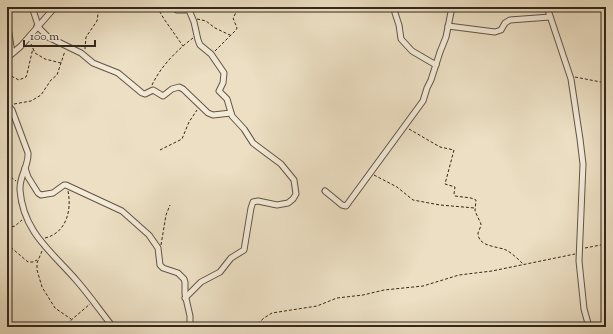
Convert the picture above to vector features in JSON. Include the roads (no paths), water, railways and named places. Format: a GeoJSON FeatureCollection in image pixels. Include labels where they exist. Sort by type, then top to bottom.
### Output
{"type":"FeatureCollection","features":[{"type":"Feature","properties":{"kind":"street"},"geometry":{"type":"LineString","coordinates":[[32,7],[38,25],[48,37],[81,53],[93,63],[118,73],[142,93],[145,94],[153,90],[164,96],[172,89],[179,87],[208,113],[213,115],[231,113]]}},
{"type":"Feature","properties":{"kind":"street"},"geometry":{"type":"LineString","coordinates":[[7,58],[55,7]]}},
{"type":"Feature","properties":{"kind":"street"},"geometry":{"type":"LineString","coordinates":[[172,7],[177,10],[189,10],[200,45],[211,54],[224,72],[223,83],[220,91],[228,102],[231,113],[257,147],[281,164],[293,177],[296,194],[293,199],[283,205],[272,205],[258,201],[253,202],[244,250],[231,258],[216,275],[201,282],[185,298]]}},
{"type":"Feature","properties":{"kind":"street"},"geometry":{"type":"LineString","coordinates":[[395,7],[395,13],[402,40],[412,51],[436,65]]}},
{"type":"Feature","properties":{"kind":"street"},"geometry":{"type":"LineString","coordinates":[[325,191],[346,206],[425,97],[448,26],[452,7]]}},
{"type":"Feature","properties":{"kind":"street"},"geometry":{"type":"LineString","coordinates":[[547,7],[570,76],[583,164],[579,252],[584,309],[589,327]]}},
{"type":"Feature","properties":{"kind":"street"},"geometry":{"type":"LineString","coordinates":[[448,26],[495,32],[501,30],[505,23],[510,20],[550,17]]}},
{"type":"Feature","properties":{"kind":"street"},"geometry":{"type":"LineString","coordinates":[[7,21],[12,53]]}},
{"type":"Feature","properties":{"kind":"street"},"geometry":{"type":"LineString","coordinates":[[8,104],[26,144],[28,160],[19,183],[25,216],[38,240],[77,281],[113,327]]}},
{"type":"Feature","properties":{"kind":"street"},"geometry":{"type":"LineString","coordinates":[[25,168],[28,177],[38,193],[41,195],[53,193],[66,185],[122,211],[149,235],[158,248],[160,265],[163,268],[178,273],[184,278],[185,298],[190,316],[190,327]]}}]}
